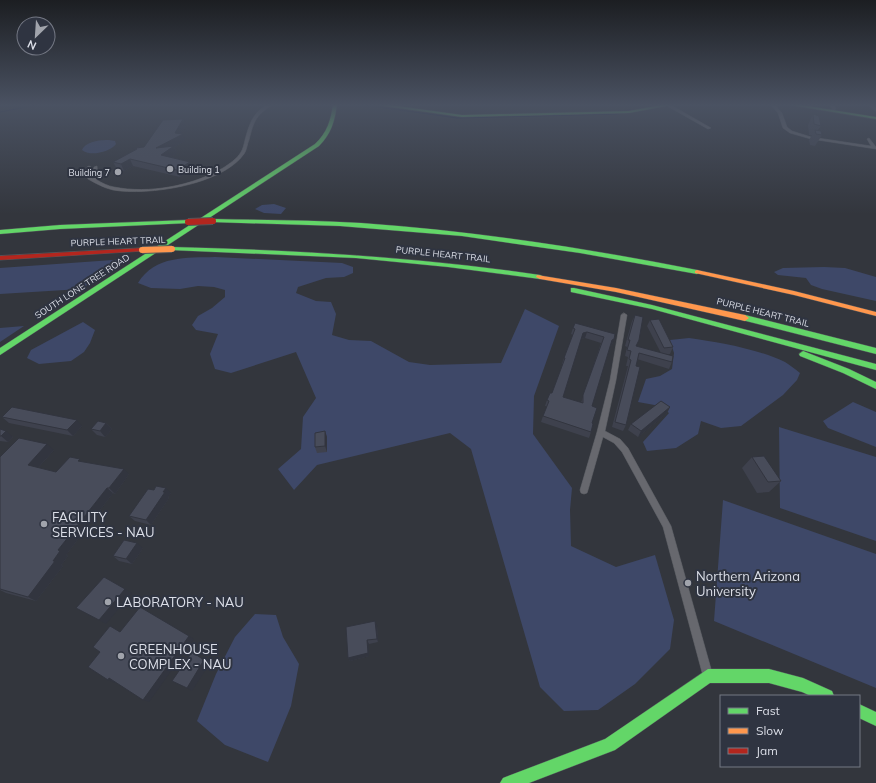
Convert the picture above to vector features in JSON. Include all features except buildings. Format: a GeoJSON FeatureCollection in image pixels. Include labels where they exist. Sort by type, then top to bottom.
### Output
{"type":"FeatureCollection","features":[{"type":"Feature","properties":{"kind":"main road","name":"SOUTH LONE TREE ROAD"},"geometry":{"type":"LineString","coordinates":[[0,352],[322,141]]}},
{"type":"Feature","properties":{"kind":"main road","name":"PURPLE HEART TRAIL"},"geometry":{"type":"LineString","coordinates":[[0,232],[98,225],[213,221],[333,223],[481,235],[602,252],[685,267],[759,283],[876,314]]}},
{"type":"Feature","properties":{"kind":"main road","name":"PURPLE HEART TRAIL"},"geometry":{"type":"LineString","coordinates":[[0,258],[172,249],[326,253],[421,261],[493,269],[675,301],[789,328],[876,351]]}},
{"type":"Feature","properties":{"kind":"main road"},"geometry":{"type":"LineString","coordinates":[[475,268],[616,299],[876,366]]}},
{"type":"Feature","properties":{"kind":"main road"},"geometry":{"type":"LineString","coordinates":[[759,283],[876,308]]}},
{"type":"Feature","properties":{"kind":"main road"},"geometry":{"type":"LineString","coordinates":[[695,319],[806,355],[876,386]]}},
{"type":"Feature","properties":{"kind":"main road"},"geometry":{"type":"LineString","coordinates":[[508,783],[610,745],[708,676],[769,676],[803,684],[825,695]]}},
{"type":"Feature","properties":{"kind":"main road"},"geometry":{"type":"LineString","coordinates":[[860,712],[876,720]]}},
{"type":"Feature","properties":{"kind":"street"},"geometry":{"type":"LineString","coordinates":[[89,167],[90,178],[104,187],[117,190],[140,190],[176,185],[202,178],[220,170],[234,161],[245,149],[246,141]]}},
{"type":"Feature","properties":{"kind":"street"},"geometry":{"type":"LineString","coordinates":[[827,141],[874,148]]}},
{"type":"Feature","properties":{"kind":"street"},"geometry":{"type":"LineString","coordinates":[[95,180],[96,167]]}},
{"type":"Feature","properties":{"kind":"street"},"geometry":{"type":"LineString","coordinates":[[584,490],[601,432],[613,380],[624,315]]}},
{"type":"Feature","properties":{"kind":"street"},"geometry":{"type":"LineString","coordinates":[[601,432],[617,441],[625,450],[667,526],[708,676]]}},
{"type":"Feature","properties":{"kind":"shaded area"},"geometry":{"type":"Polygon","coordinates":[[[98,141],[115,141],[116,144],[100,153],[90,153],[82,150],[90,143],[98,141]]]}},
{"type":"Feature","properties":{"kind":"shaded area"},"geometry":{"type":"Polygon","coordinates":[[[274,204],[286,208],[281,214],[264,213],[255,209],[262,205],[274,204]]]}},
{"type":"Feature","properties":{"kind":"shaded area"},"geometry":{"type":"Polygon","coordinates":[[[215,257],[342,263],[353,267],[353,273],[344,277],[326,278],[298,287],[296,293],[316,301],[331,302],[336,314],[332,335],[349,340],[371,341],[409,362],[430,365],[501,363],[525,309],[559,326],[534,396],[533,434],[572,488],[570,510],[571,546],[616,567],[655,555],[674,620],[670,649],[635,684],[598,710],[564,711],[540,687],[471,449],[450,433],[317,465],[294,490],[278,469],[301,449],[303,417],[316,398],[296,352],[231,373],[215,369],[210,354],[218,334],[196,330],[192,325],[198,316],[212,308],[225,297],[225,290],[214,287],[198,286],[180,289],[151,288],[138,283],[153,267],[162,263],[183,258],[215,257]]]}},
{"type":"Feature","properties":{"kind":"shaded area"},"geometry":{"type":"Polygon","coordinates":[[[127,259],[81,289],[0,294],[0,268],[127,259]]]}},
{"type":"Feature","properties":{"kind":"shaded area"},"geometry":{"type":"Polygon","coordinates":[[[783,268],[845,268],[876,277],[876,301],[822,289],[811,285],[806,278],[778,275],[774,272],[783,268]]]}},
{"type":"Feature","properties":{"kind":"shaded area"},"geometry":{"type":"Polygon","coordinates":[[[83,322],[95,330],[90,343],[84,352],[71,361],[39,364],[27,358],[31,350],[83,322]]]}},
{"type":"Feature","properties":{"kind":"shaded area"},"geometry":{"type":"Polygon","coordinates":[[[24,326],[0,342],[0,328],[24,326]]]}},
{"type":"Feature","properties":{"kind":"shaded area"},"geometry":{"type":"Polygon","coordinates":[[[689,338],[725,344],[763,353],[785,362],[800,373],[797,380],[783,395],[741,426],[721,428],[701,421],[698,434],[676,448],[647,451],[643,442],[669,413],[660,406],[638,402],[646,379],[660,376],[672,369],[674,353],[670,340],[689,338]]]}},
{"type":"Feature","properties":{"kind":"shaded area"},"geometry":{"type":"Polygon","coordinates":[[[853,402],[876,412],[876,447],[828,428],[823,421],[853,402]]]}},
{"type":"Feature","properties":{"kind":"shaded area"},"geometry":{"type":"Polygon","coordinates":[[[779,427],[876,457],[876,541],[780,508],[779,427]]]}},
{"type":"Feature","properties":{"kind":"shaded area"},"geometry":{"type":"Polygon","coordinates":[[[723,500],[876,554],[876,688],[714,621],[723,500]]]}},
{"type":"Feature","properties":{"kind":"shaded area"},"geometry":{"type":"Polygon","coordinates":[[[255,614],[276,615],[283,637],[299,664],[291,706],[268,762],[225,745],[197,721],[216,674],[235,637],[255,614]]]}},
{"type":"Feature","properties":{"kind":"traffic: fast"},"geometry":{"type":"LineString","coordinates":[[0,352],[317,145],[321,141]]}},
{"type":"Feature","properties":{"kind":"traffic: fast"},"geometry":{"type":"LineString","coordinates":[[213,221],[298,222],[362,225],[462,234],[619,257],[697,272]]}},
{"type":"Feature","properties":{"kind":"traffic: fast"},"geometry":{"type":"LineString","coordinates":[[0,232],[60,227],[188,222]]}},
{"type":"Feature","properties":{"kind":"traffic: fast"},"geometry":{"type":"LineString","coordinates":[[172,249],[264,251],[356,256],[448,264],[540,277]]}},
{"type":"Feature","properties":{"kind":"traffic: fast"},"geometry":{"type":"LineString","coordinates":[[574,290],[652,307],[876,367]]}},
{"type":"Feature","properties":{"kind":"traffic: fast"},"geometry":{"type":"LineString","coordinates":[[745,318],[876,351]]}},
{"type":"Feature","properties":{"kind":"traffic: fast"},"geometry":{"type":"LineString","coordinates":[[803,354],[846,371],[876,386]]}},
{"type":"Feature","properties":{"kind":"traffic: fast"},"geometry":{"type":"LineString","coordinates":[[508,783],[610,745],[708,676],[769,676],[803,685],[825,695]]}},
{"type":"Feature","properties":{"kind":"traffic: fast"},"geometry":{"type":"LineString","coordinates":[[860,711],[876,719]]}},
{"type":"Feature","properties":{"kind":"traffic: slow"},"geometry":{"type":"LineString","coordinates":[[142,250],[172,249]]}},
{"type":"Feature","properties":{"kind":"traffic: slow"},"geometry":{"type":"LineString","coordinates":[[697,272],[794,293],[876,314]]}},
{"type":"Feature","properties":{"kind":"traffic: slow"},"geometry":{"type":"LineString","coordinates":[[540,277],[616,290],[745,318]]}},
{"type":"Feature","properties":{"kind":"traffic: jam"},"geometry":{"type":"LineString","coordinates":[[188,222],[213,221]]}},
{"type":"Feature","properties":{"kind":"traffic: jam"},"geometry":{"type":"LineString","coordinates":[[0,258],[142,250]]}},
{"type":"Feature","properties":{"kind":"place","name":"Building 1"},"geometry":{"type":"Point","coordinates":[170,169]}},
{"type":"Feature","properties":{"kind":"place","name":"Building 7"},"geometry":{"type":"Point","coordinates":[118,172]}},
{"type":"Feature","properties":{"kind":"place","name":"FACILITY SERVICES - NAU"},"geometry":{"type":"Point","coordinates":[44,524]}},
{"type":"Feature","properties":{"kind":"place","name":"Northern Arizona University"},"geometry":{"type":"Point","coordinates":[688,583]}},
{"type":"Feature","properties":{"kind":"place","name":"LABORATORY - NAU"},"geometry":{"type":"Point","coordinates":[108,602]}},
{"type":"Feature","properties":{"kind":"place","name":"GREENHOUSE COMPLEX - NAU"},"geometry":{"type":"Point","coordinates":[121,656]}}]}
